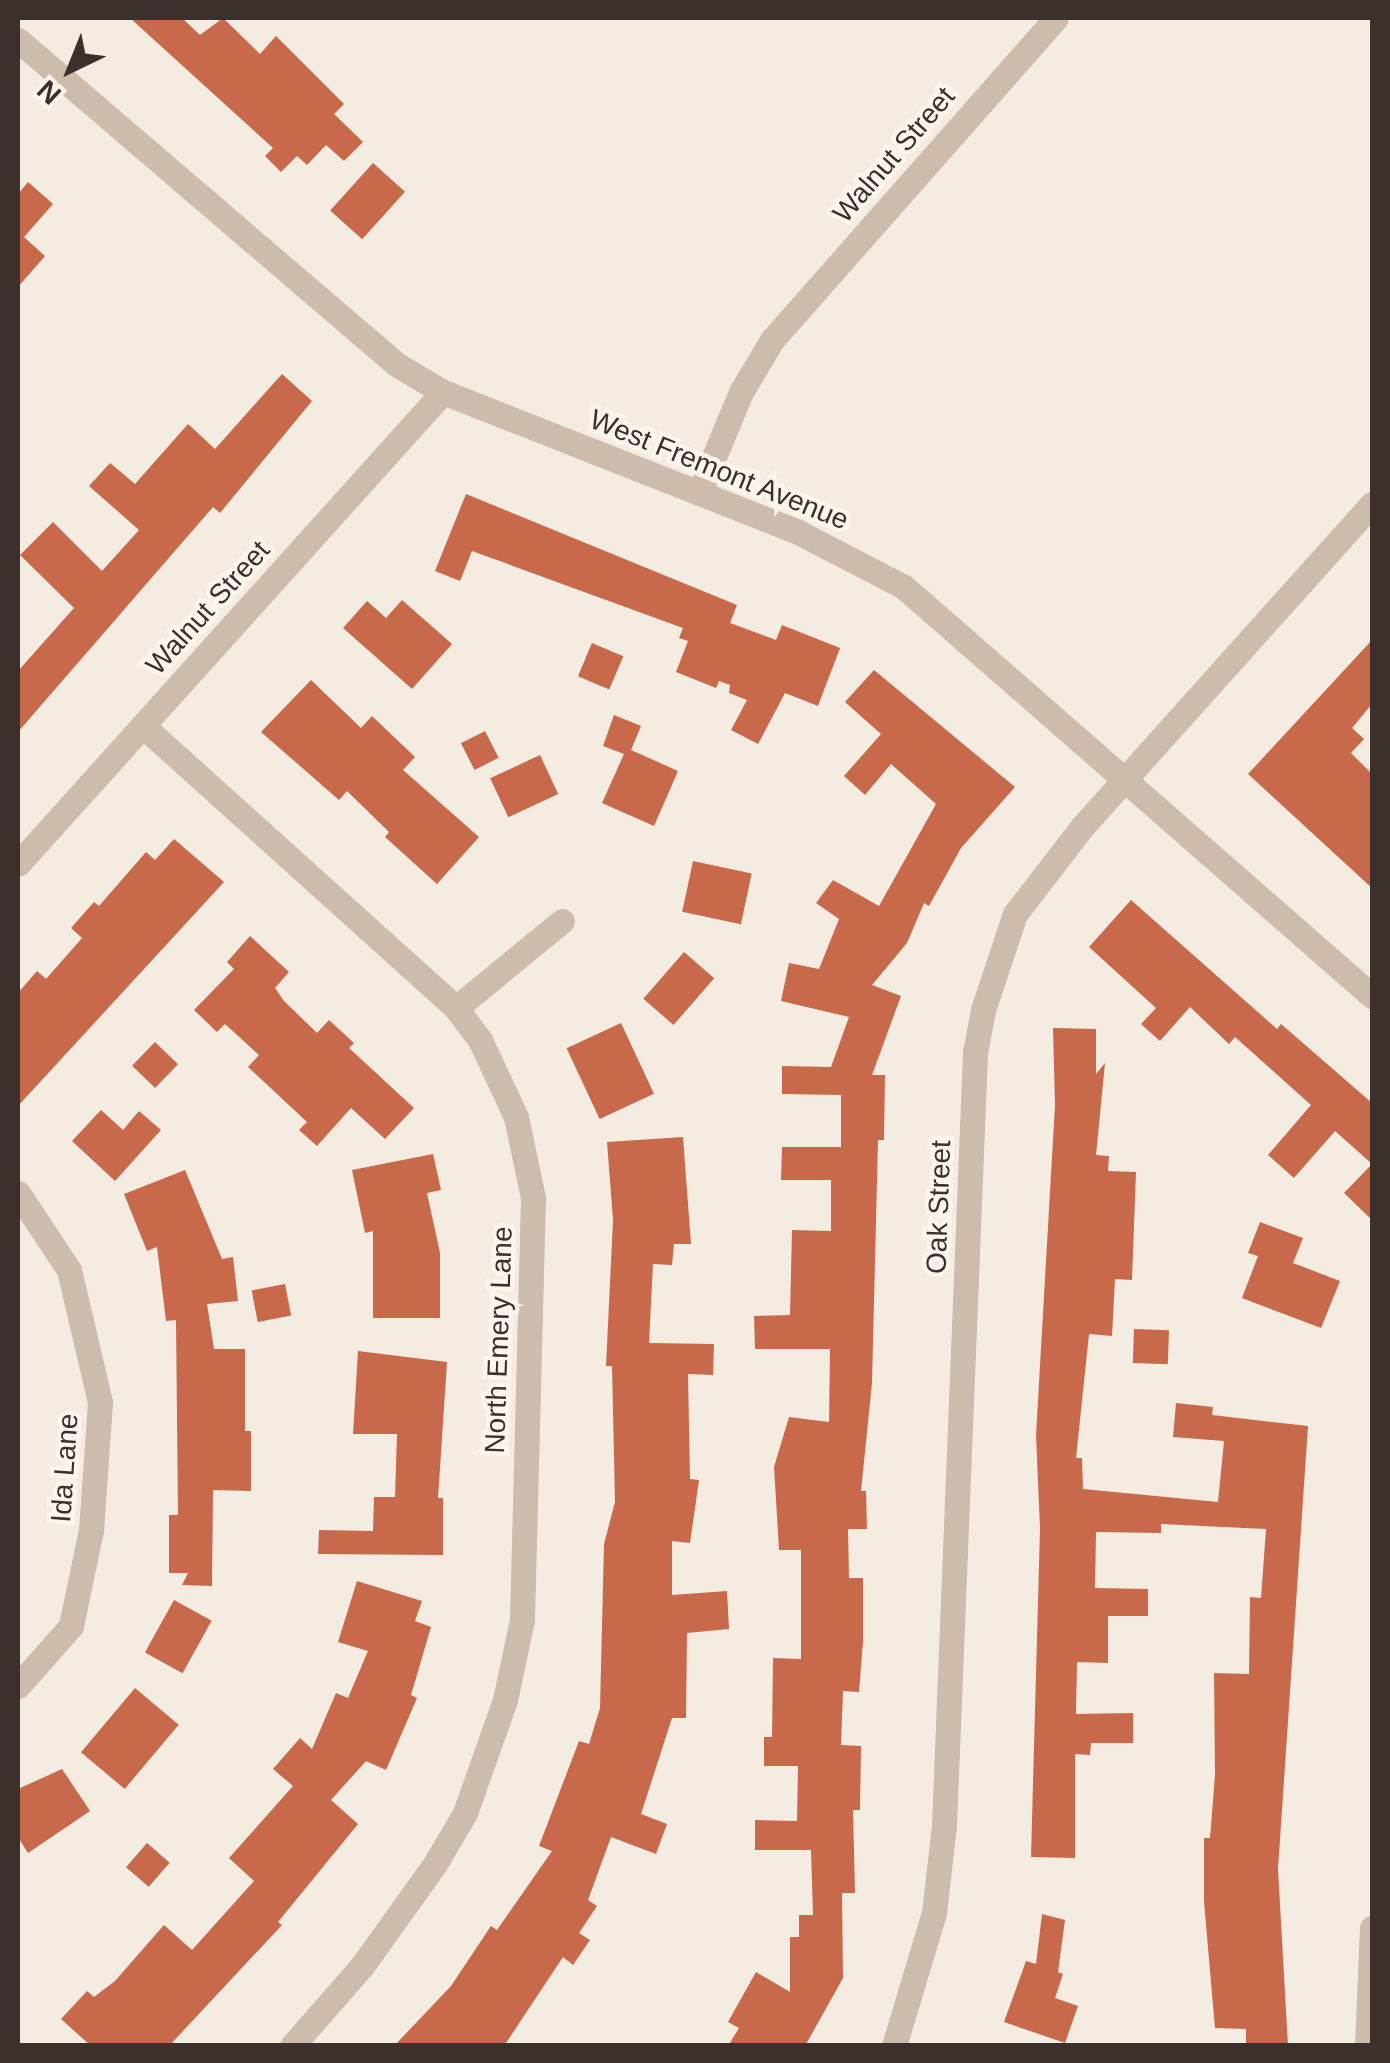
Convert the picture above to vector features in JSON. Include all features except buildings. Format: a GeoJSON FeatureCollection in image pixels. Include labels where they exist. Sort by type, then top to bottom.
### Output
{"type":"FeatureCollection","features":[{"type":"Feature","properties":{"kind":"street","name":"Walnut Street"},"geometry":{"type":"LineString","coordinates":[[698,493],[741,392],[772,340],[1056,18]]}},
{"type":"Feature","properties":{"kind":"street","name":"West Fremont Avenue"},"geometry":{"type":"LineString","coordinates":[[18,40],[334,317],[444,392],[798,532],[904,586],[1372,996]]}},
{"type":"Feature","properties":{"kind":"street","name":"Walnut Street"},"geometry":{"type":"LineString","coordinates":[[18,864],[444,392]]}},
{"type":"Feature","properties":{"kind":"street","name":"Oak Street"},"geometry":{"type":"LineString","coordinates":[[894,2046],[934,1913],[944,1824],[980,1024],[1016,914],[1082,827],[1129,780],[1372,504]]}},
{"type":"Feature","properties":{"kind":"street","name":"North Emery Lane"},"geometry":{"type":"LineString","coordinates":[[142,726],[456,1008],[480,1040],[516,1117],[533,1198],[522,1620],[505,1700],[465,1814],[400,1918],[292,2046]]}},
{"type":"Feature","properties":{"kind":"street"},"geometry":{"type":"LineString","coordinates":[[456,1008],[562,921]]}},
{"type":"Feature","properties":{"kind":"street","name":"Ida Lane"},"geometry":{"type":"LineString","coordinates":[[18,1192],[68,1270],[100,1402],[92,1530],[70,1626],[18,1686]]}},
{"type":"Feature","properties":{"kind":"street"},"geometry":{"type":"LineString","coordinates":[[1367,2046],[1372,1928]]}}]}
